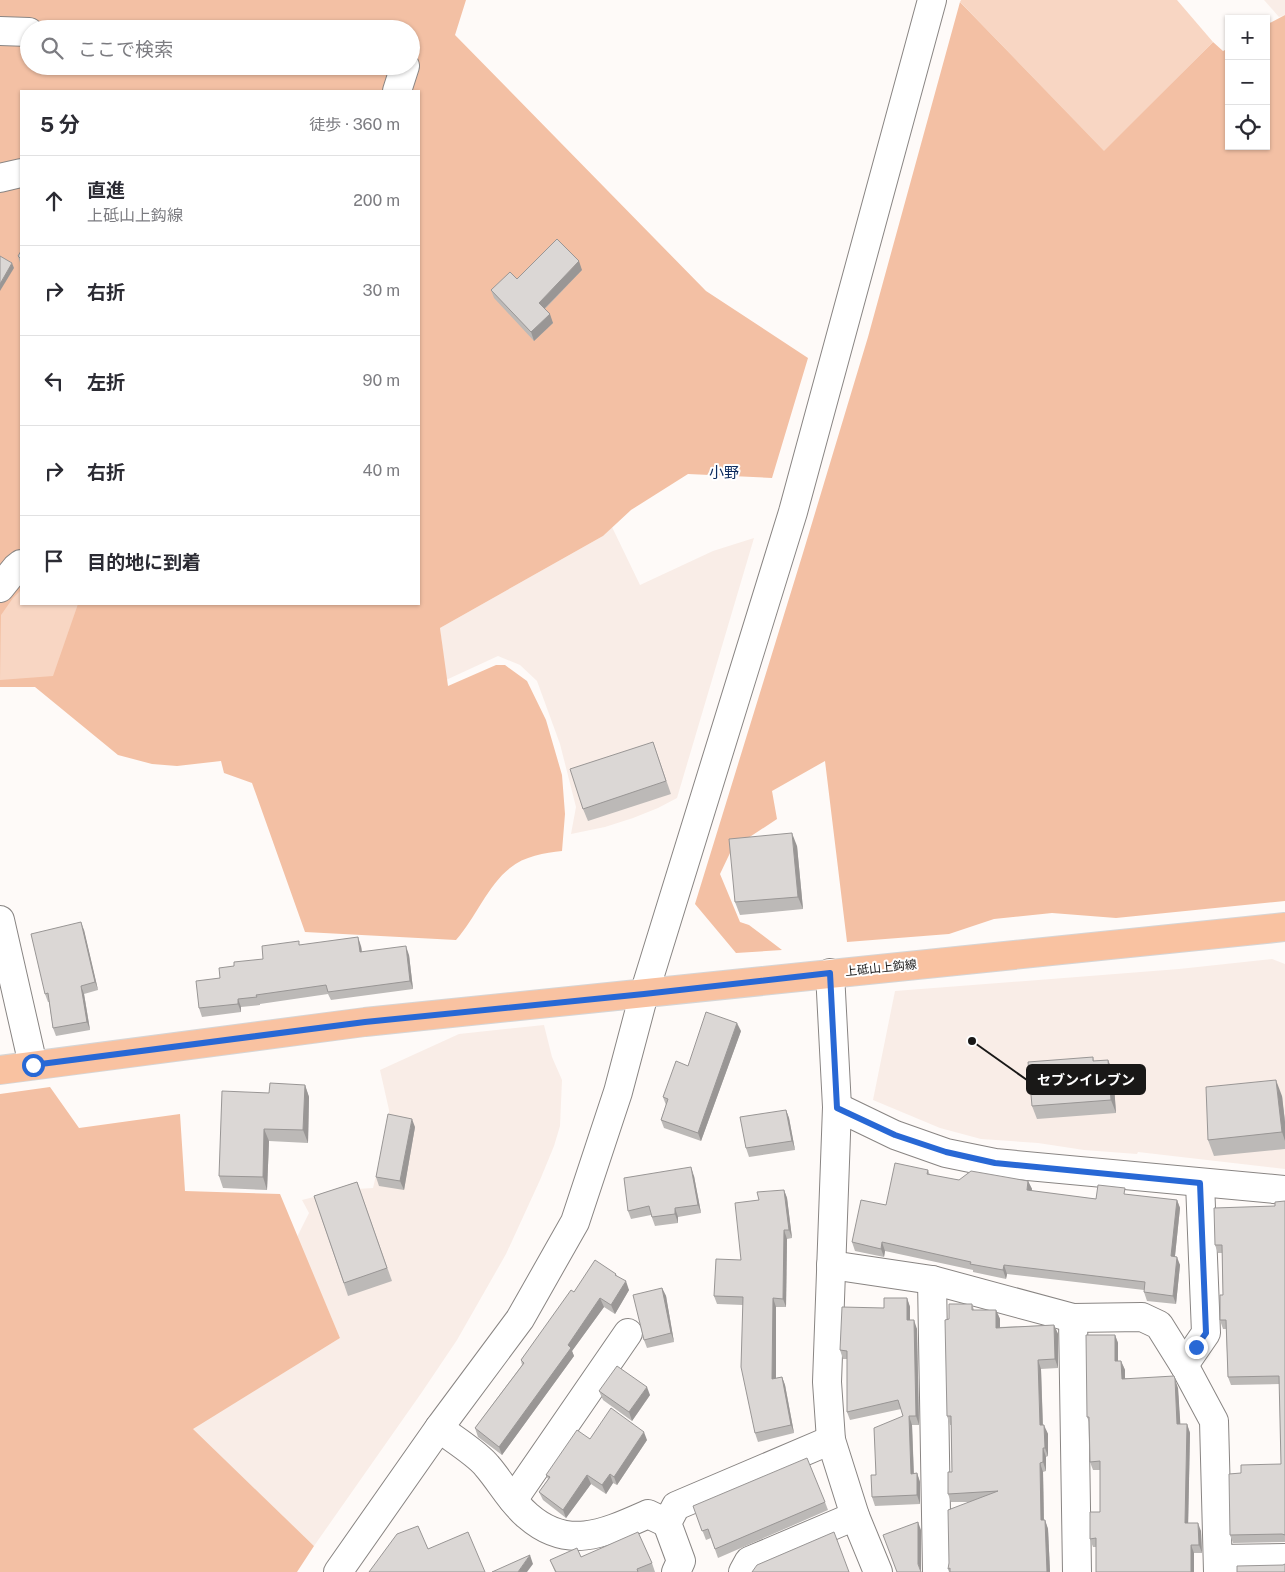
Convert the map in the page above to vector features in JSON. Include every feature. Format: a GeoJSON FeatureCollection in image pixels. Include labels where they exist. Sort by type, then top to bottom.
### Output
{"type":"FeatureCollection","features":[{"type":"Feature","properties":{"kind":"main road","name":"上砥山上鈎線"},"geometry":{"type":"LineString","coordinates":[[0,1070],[365,1022],[1285,927]]}},
{"type":"Feature","properties":{"kind":"street"},"geometry":{"type":"LineString","coordinates":[[338,1572],[439,1428],[520,1319],[575,1222],[618,1092],[644,994],[793,512],[932,0]]}},
{"type":"Feature","properties":{"kind":"street"},"geometry":{"type":"LineString","coordinates":[[0,31],[20,32]]}},
{"type":"Feature","properties":{"kind":"street"},"geometry":{"type":"LineString","coordinates":[[398,90],[402,75]]}},
{"type":"Feature","properties":{"kind":"street"},"geometry":{"type":"LineString","coordinates":[[0,178],[20,173]]}},
{"type":"Feature","properties":{"kind":"street"},"geometry":{"type":"LineString","coordinates":[[0,588],[20,565]]}},
{"type":"Feature","properties":{"kind":"street"},"geometry":{"type":"LineString","coordinates":[[0,920],[33,1065]]}},
{"type":"Feature","properties":{"kind":"street"},"geometry":{"type":"LineString","coordinates":[[830,973],[837,1108],[827,1382],[831,1440],[855,1516],[878,1572]]}},
{"type":"Feature","properties":{"kind":"street"},"geometry":{"type":"LineString","coordinates":[[837,1108],[895,1135],[946,1152],[995,1163],[1285,1190]]}},
{"type":"Feature","properties":{"kind":"street"},"geometry":{"type":"LineString","coordinates":[[1184,1365],[1206,1333],[1200,1183]]}},
{"type":"Feature","properties":{"kind":"street"},"geometry":{"type":"LineString","coordinates":[[830,1265],[932,1280],[1073,1318],[1142,1317],[1159,1325],[1184,1365],[1214,1421],[1218,1565],[1285,1558]]}},
{"type":"Feature","properties":{"kind":"street"},"geometry":{"type":"LineString","coordinates":[[932,1280],[937,1572]]}},
{"type":"Feature","properties":{"kind":"street"},"geometry":{"type":"LineString","coordinates":[[1073,1318],[1077,1572]]}},
{"type":"Feature","properties":{"kind":"street"},"geometry":{"type":"LineString","coordinates":[[513,1500],[628,1333]]}},
{"type":"Feature","properties":{"kind":"street"},"geometry":{"type":"LineString","coordinates":[[439,1428],[486,1464],[527,1516],[547,1530],[572,1537],[595,1535],[648,1514],[668,1523]]}},
{"type":"Feature","properties":{"kind":"street"},"geometry":{"type":"LineString","coordinates":[[676,1572],[681,1561],[668,1523],[676,1506],[831,1440]]}},
{"type":"Feature","properties":{"kind":"street"},"geometry":{"type":"LineString","coordinates":[[743,1572],[749,1561],[855,1516]]}},
{"type":"Feature","properties":{"kind":"shaded area"},"geometry":{"type":"Polygon","coordinates":[[[0,0],[466,0],[455,35],[706,291],[808,358],[772,478],[688,474],[631,510],[603,536],[440,628],[448,686],[496,665],[505,665],[527,681],[546,720],[562,775],[565,814],[562,851],[528,858],[510,868],[495,883],[456,940],[305,932],[252,783],[224,773],[221,761],[177,766],[152,764],[118,755],[35,687],[0,687],[0,0]]]}},
{"type":"Feature","properties":{"kind":"shaded area"},"geometry":{"type":"Polygon","coordinates":[[[961,0],[1177,0],[1213,42],[1104,151],[960,2],[961,0]]]}},
{"type":"Feature","properties":{"kind":"shaded area"},"geometry":{"type":"Polygon","coordinates":[[[1264,0],[1285,0],[1285,15],[1279,17],[1264,0]]]}},
{"type":"Feature","properties":{"kind":"shaded area"},"geometry":{"type":"Polygon","coordinates":[[[960,2],[1104,150],[1213,42],[1223,51],[1225,50],[1225,150],[1270,150],[1270,23],[1285,15],[1285,901],[1116,918],[1052,913],[994,919],[949,934],[847,942],[825,761],[772,791],[777,819],[736,846],[730,853],[720,874],[740,922],[749,925],[782,950],[736,953],[695,904],[868,337],[960,2]]]}},
{"type":"Feature","properties":{"kind":"shaded area"},"geometry":{"type":"Polygon","coordinates":[[[612,527],[640,585],[713,551],[754,538],[677,798],[633,818],[605,827],[571,834],[576,807],[560,744],[537,681],[520,665],[498,656],[446,680],[440,628],[603,536],[612,527]]]}},
{"type":"Feature","properties":{"kind":"shaded area"},"geometry":{"type":"Polygon","coordinates":[[[20,591],[20,605],[78,605],[53,676],[0,680],[1,615],[20,591]]]}},
{"type":"Feature","properties":{"kind":"shaded area"},"geometry":{"type":"Polygon","coordinates":[[[1272,959],[1285,964],[1285,1169],[1138,1152],[1137,1154],[1084,1150],[1038,1143],[981,1139],[940,1128],[873,1100],[895,991],[1179,969],[1272,959]]]}},
{"type":"Feature","properties":{"kind":"shaded area"},"geometry":{"type":"Polygon","coordinates":[[[544,1025],[552,1057],[562,1080],[560,1126],[540,1180],[506,1254],[457,1340],[314,1546],[192,1429],[340,1338],[297,1237],[309,1213],[302,1200],[341,1190],[373,1188],[389,1122],[389,1110],[380,1070],[459,1034],[544,1025]]]}},
{"type":"Feature","properties":{"kind":"shaded area"},"geometry":{"type":"Polygon","coordinates":[[[50,1087],[79,1128],[180,1114],[185,1191],[280,1194],[340,1338],[193,1429],[314,1546],[297,1572],[0,1572],[0,1094],[50,1087]]]}},
{"type":"Feature","properties":{"kind":"building"},"geometry":{"type":"Polygon","coordinates":[[[557,239],[579,261],[539,303],[550,314],[531,332],[491,290],[510,272],[517,279],[557,239]]]}},
{"type":"Feature","properties":{"kind":"building"},"geometry":{"type":"Polygon","coordinates":[[[0,256],[12,263],[0,284],[0,256]]]}},
{"type":"Feature","properties":{"kind":"building"},"geometry":{"type":"Polygon","coordinates":[[[653,742],[666,781],[583,809],[570,769],[653,742]]]}},
{"type":"Feature","properties":{"kind":"building"},"geometry":{"type":"Polygon","coordinates":[[[792,833],[798,897],[735,902],[729,839],[792,833]]]}},
{"type":"Feature","properties":{"kind":"building"},"geometry":{"type":"Polygon","coordinates":[[[81,922],[95,982],[81,986],[87,1022],[53,1028],[48,993],[45,994],[31,934],[81,922]]]}},
{"type":"Feature","properties":{"kind":"building"},"geometry":{"type":"Polygon","coordinates":[[[358,937],[360,952],[406,946],[410,981],[328,992],[326,985],[256,995],[257,997],[238,999],[238,1004],[199,1008],[196,981],[220,978],[219,968],[234,966],[234,962],[263,959],[262,946],[299,941],[299,945],[358,937]]]}},
{"type":"Feature","properties":{"kind":"building"},"geometry":{"type":"Polygon","coordinates":[[[706,1012],[737,1023],[698,1133],[661,1120],[668,1099],[663,1097],[676,1061],[688,1066],[706,1012]]]}},
{"type":"Feature","properties":{"kind":"building"},"geometry":{"type":"Polygon","coordinates":[[[1093,1057],[1093,1061],[1108,1060],[1111,1100],[1032,1106],[1028,1062],[1093,1057]]]}},
{"type":"Feature","properties":{"kind":"building"},"geometry":{"type":"Polygon","coordinates":[[[1276,1080],[1282,1132],[1208,1140],[1206,1087],[1276,1080]]]}},
{"type":"Feature","properties":{"kind":"building"},"geometry":{"type":"Polygon","coordinates":[[[270,1083],[305,1085],[303,1130],[264,1129],[263,1177],[219,1176],[222,1091],[269,1093],[270,1083]]]}},
{"type":"Feature","properties":{"kind":"building"},"geometry":{"type":"Polygon","coordinates":[[[786,1110],[792,1141],[746,1148],[740,1117],[786,1110]]]}},
{"type":"Feature","properties":{"kind":"building"},"geometry":{"type":"Polygon","coordinates":[[[388,1114],[412,1119],[400,1181],[376,1177],[388,1114]]]}},
{"type":"Feature","properties":{"kind":"building"},"geometry":{"type":"Polygon","coordinates":[[[895,1163],[928,1170],[927,1174],[959,1180],[971,1171],[1028,1181],[1027,1190],[1096,1199],[1098,1185],[1125,1188],[1124,1194],[1177,1200],[1171,1256],[1177,1257],[1173,1296],[1144,1292],[1145,1282],[1004,1265],[1003,1270],[970,1264],[971,1262],[882,1242],[881,1249],[852,1242],[861,1200],[886,1205],[895,1163]]]}},
{"type":"Feature","properties":{"kind":"building"},"geometry":{"type":"Polygon","coordinates":[[[691,1167],[698,1205],[675,1208],[675,1214],[652,1217],[649,1206],[628,1211],[624,1178],[691,1167]]]}},
{"type":"Feature","properties":{"kind":"building"},"geometry":{"type":"Polygon","coordinates":[[[357,1182],[387,1268],[344,1283],[314,1196],[357,1182]]]}},
{"type":"Feature","properties":{"kind":"building"},"geometry":{"type":"Polygon","coordinates":[[[784,1190],[789,1230],[784,1230],[783,1299],[773,1298],[772,1379],[782,1377],[791,1425],[755,1433],[741,1367],[743,1297],[714,1296],[716,1259],[741,1260],[735,1203],[759,1200],[757,1192],[784,1190]]]}},
{"type":"Feature","properties":{"kind":"building"},"geometry":{"type":"Polygon","coordinates":[[[1285,1201],[1285,1535],[1230,1535],[1229,1474],[1241,1473],[1241,1465],[1281,1464],[1279,1376],[1228,1377],[1226,1320],[1220,1320],[1220,1295],[1223,1295],[1222,1245],[1215,1245],[1214,1208],[1275,1206],[1275,1202],[1285,1201]]]}},
{"type":"Feature","properties":{"kind":"building"},"geometry":{"type":"Polygon","coordinates":[[[595,1260],[626,1281],[611,1305],[600,1298],[568,1345],[571,1348],[499,1447],[475,1428],[524,1363],[521,1360],[571,1290],[574,1292],[595,1260]]]}},
{"type":"Feature","properties":{"kind":"building"},"geometry":{"type":"Polygon","coordinates":[[[662,1288],[671,1333],[644,1340],[633,1295],[662,1288]]]}},
{"type":"Feature","properties":{"kind":"building"},"geometry":{"type":"Polygon","coordinates":[[[884,1298],[907,1298],[907,1320],[914,1320],[916,1416],[909,1416],[911,1474],[917,1473],[917,1495],[872,1497],[871,1475],[876,1475],[874,1428],[903,1416],[898,1400],[847,1412],[847,1351],[840,1350],[842,1307],[884,1308],[884,1298]]]}},
{"type":"Feature","properties":{"kind":"building"},"geometry":{"type":"Polygon","coordinates":[[[949,1304],[972,1304],[972,1310],[996,1310],[996,1328],[1054,1325],[1055,1359],[1038,1360],[1040,1425],[1044,1425],[1045,1448],[1043,1448],[1043,1462],[1040,1463],[1041,1520],[1045,1520],[1047,1572],[950,1572],[950,1568],[948,1569],[948,1510],[998,1491],[948,1494],[948,1472],[952,1472],[951,1416],[947,1416],[945,1320],[949,1319],[949,1304]]]}},
{"type":"Feature","properties":{"kind":"building"},"geometry":{"type":"Polygon","coordinates":[[[1086,1335],[1115,1335],[1115,1361],[1121,1361],[1122,1379],[1174,1376],[1177,1424],[1187,1424],[1185,1523],[1198,1523],[1199,1545],[1191,1545],[1191,1572],[1096,1572],[1096,1538],[1090,1539],[1090,1512],[1100,1512],[1100,1461],[1090,1462],[1089,1417],[1087,1417],[1086,1335]]]}},
{"type":"Feature","properties":{"kind":"building"},"geometry":{"type":"Polygon","coordinates":[[[617,1366],[647,1387],[629,1412],[599,1391],[617,1366]]]}},
{"type":"Feature","properties":{"kind":"building"},"geometry":{"type":"Polygon","coordinates":[[[611,1408],[644,1432],[614,1477],[610,1474],[602,1485],[587,1475],[563,1510],[539,1492],[550,1477],[546,1475],[577,1430],[590,1439],[611,1408]]]}},
{"type":"Feature","properties":{"kind":"building"},"geometry":{"type":"Polygon","coordinates":[[[807,1458],[825,1502],[715,1549],[708,1529],[702,1531],[693,1506],[807,1458]]]}},
{"type":"Feature","properties":{"kind":"building"},"geometry":{"type":"Polygon","coordinates":[[[918,1522],[918,1564],[921,1572],[897,1572],[883,1535],[918,1522]]]}},
{"type":"Feature","properties":{"kind":"building"},"geometry":{"type":"Polygon","coordinates":[[[418,1526],[428,1549],[468,1532],[485,1572],[369,1572],[397,1534],[418,1526]]]}},
{"type":"Feature","properties":{"kind":"building"},"geometry":{"type":"Polygon","coordinates":[[[638,1532],[652,1563],[637,1569],[638,1572],[556,1572],[550,1560],[577,1548],[581,1557],[638,1532]]]}},
{"type":"Feature","properties":{"kind":"building"},"geometry":{"type":"Polygon","coordinates":[[[834,1532],[849,1572],[752,1572],[757,1565],[834,1532]]]}},
{"type":"Feature","properties":{"kind":"building"},"geometry":{"type":"Polygon","coordinates":[[[530,1555],[518,1572],[492,1572],[530,1555]]]}},
{"type":"Feature","properties":{"kind":"building"},"geometry":{"type":"Polygon","coordinates":[[[1285,1564],[1285,1572],[1237,1572],[1237,1566],[1285,1564]]]}},
{"type":"Feature","properties":{"kind":"place","name":"セブンイレブン"},"geometry":{"type":"Point","coordinates":[972,1041]}},
{"type":"Feature","properties":{"kind":"district","name":"小野"},"geometry":{"type":"Point","coordinates":[724,473]}},
{"type":"Feature","properties":{"kind":"route"},"geometry":{"type":"LineString","coordinates":[[33,1065],[365,1022],[830,973],[837,1108],[895,1135],[946,1152],[995,1163],[1200,1183],[1206,1333],[1196,1347]]}}]}
